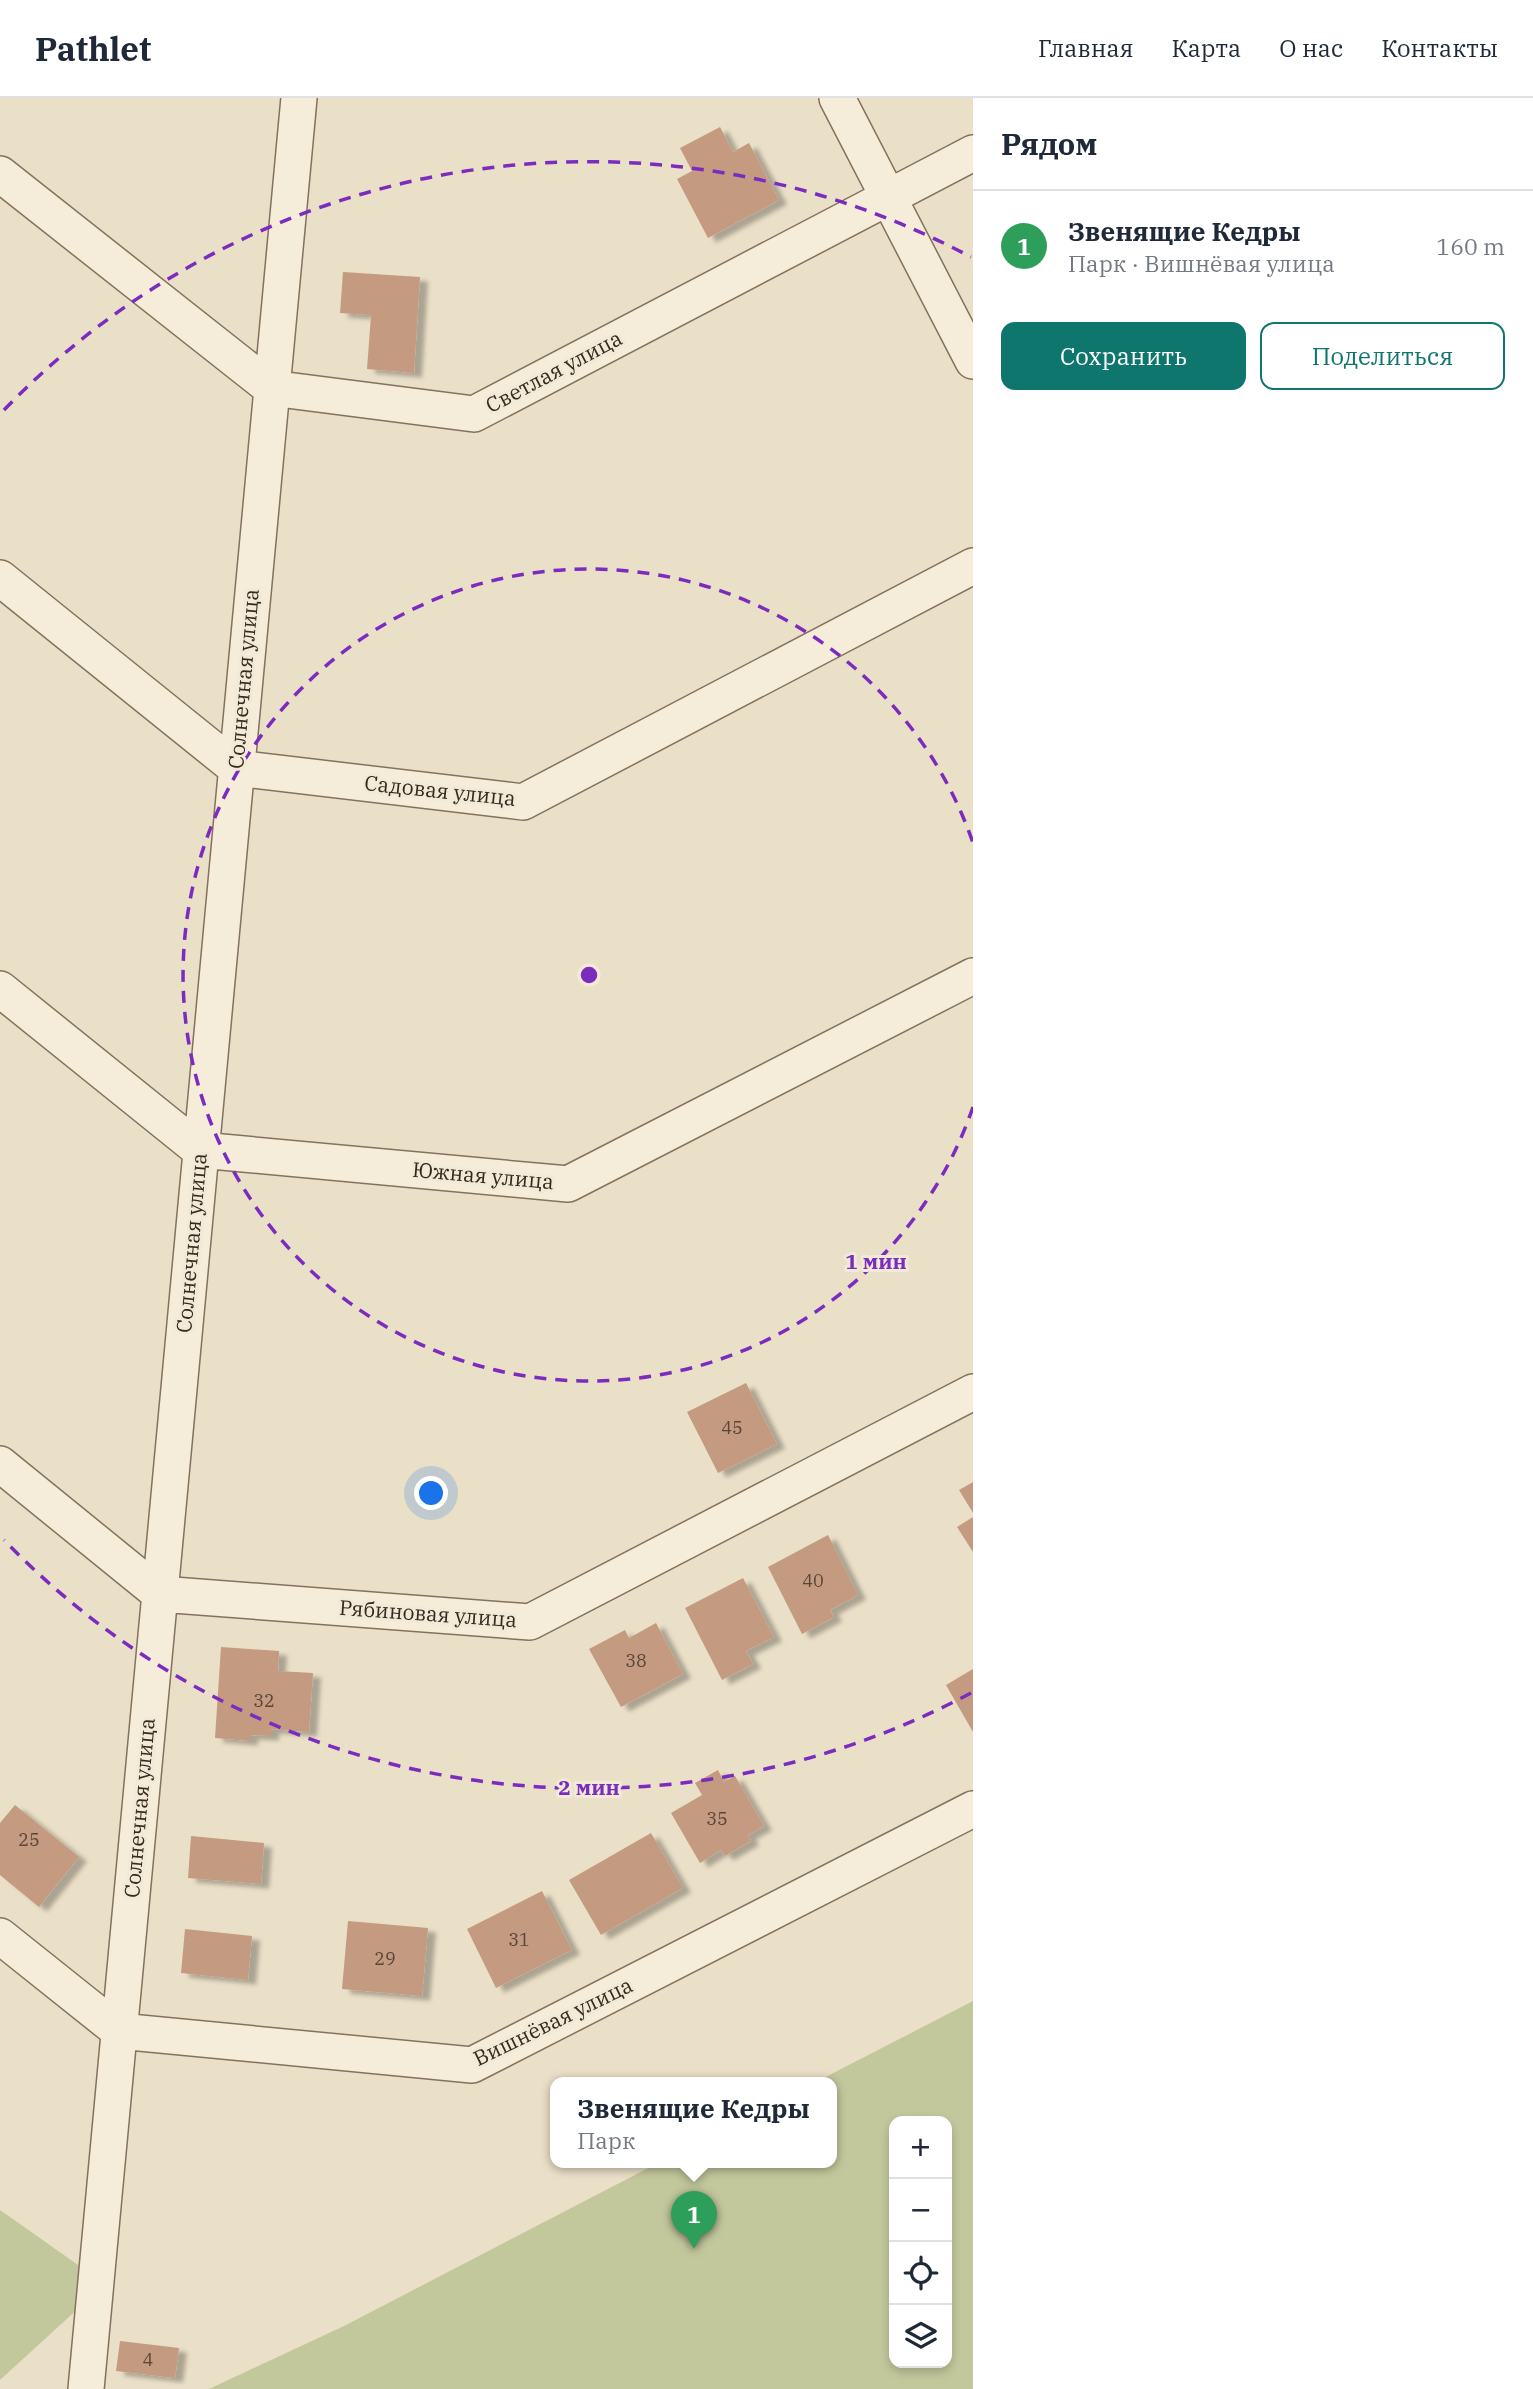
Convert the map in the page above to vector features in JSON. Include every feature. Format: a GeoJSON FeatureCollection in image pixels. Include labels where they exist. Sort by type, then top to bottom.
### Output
{"type":"FeatureCollection","features":[{"type":"Feature","properties":{"kind":"street","name":"Солнечная улица"},"geometry":{"type":"LineString","coordinates":[[86,2389],[299,98]]}},
{"type":"Feature","properties":{"kind":"street"},"geometry":{"type":"LineString","coordinates":[[836,98],[973,361]]}},
{"type":"Feature","properties":{"kind":"street","name":"Светлая улица"},"geometry":{"type":"LineString","coordinates":[[271,388],[474,414],[973,153]]}},
{"type":"Feature","properties":{"kind":"street"},"geometry":{"type":"LineString","coordinates":[[0,174],[271,388]]}},
{"type":"Feature","properties":{"kind":"street","name":"Садовая улица"},"geometry":{"type":"LineString","coordinates":[[236,768],[523,803],[973,566]]}},
{"type":"Feature","properties":{"kind":"street"},"geometry":{"type":"LineString","coordinates":[[0,579],[236,768]]}},
{"type":"Feature","properties":{"kind":"street","name":"Южная улица"},"geometry":{"type":"LineString","coordinates":[[200,1150],[568,1184],[973,975]]}},
{"type":"Feature","properties":{"kind":"street"},"geometry":{"type":"LineString","coordinates":[[0,989],[200,1150]]}},
{"type":"Feature","properties":{"kind":"street","name":"Рябиновая улица"},"geometry":{"type":"LineString","coordinates":[[160,1594],[530,1622],[973,1392]]}},
{"type":"Feature","properties":{"kind":"street"},"geometry":{"type":"LineString","coordinates":[[0,1464],[160,1594]]}},
{"type":"Feature","properties":{"kind":"street","name":"Вишнёвая улица"},"geometry":{"type":"LineString","coordinates":[[119,2031],[472,2065],[973,1809]]}},
{"type":"Feature","properties":{"kind":"street"},"geometry":{"type":"LineString","coordinates":[[0,1936],[119,2031]]}},
{"type":"Feature","properties":{"kind":"green space"},"geometry":{"type":"Polygon","coordinates":[[[973,2001],[973,2389],[209,2389],[344,2326],[648,2168],[837,2168],[837,2077],[826,2077],[973,2001]]]}},
{"type":"Feature","properties":{"kind":"green space"},"geometry":{"type":"Polygon","coordinates":[[[0,2210],[105,2284],[0,2380],[0,2210]]]}},
{"type":"Feature","properties":{"kind":"building"},"geometry":{"type":"Polygon","coordinates":[[[720,127],[733,152],[749,143],[779,200],[708,238],[677,179],[692,171],[680,148],[720,127]]]}},
{"type":"Feature","properties":{"kind":"building"},"geometry":{"type":"Polygon","coordinates":[[[343,272],[420,277],[414,373],[367,369],[371,315],[340,313],[343,272]]]}},
{"type":"Feature","properties":{"kind":"building"},"geometry":{"type":"Polygon","coordinates":[[[746,1383],[777,1444],[718,1473],[687,1412],[746,1383]]]}},
{"type":"Feature","properties":{"kind":"building"},"geometry":{"type":"Polygon","coordinates":[[[973,1482],[973,1513],[959,1490],[973,1482]]]}},
{"type":"Feature","properties":{"kind":"building"},"geometry":{"type":"Polygon","coordinates":[[[973,1517],[973,1552],[957,1527],[973,1517]]]}},
{"type":"Feature","properties":{"kind":"building"},"geometry":{"type":"Polygon","coordinates":[[[828,1535],[858,1595],[830,1610],[834,1617],[802,1634],[768,1567],[828,1535]]]}},
{"type":"Feature","properties":{"kind":"building"},"geometry":{"type":"Polygon","coordinates":[[[743,1578],[774,1637],[746,1651],[753,1664],[722,1680],[685,1608],[743,1578]]]}},
{"type":"Feature","properties":{"kind":"building"},"geometry":{"type":"Polygon","coordinates":[[[656,1623],[683,1674],[621,1707],[589,1649],[625,1630],[629,1638],[656,1623]]]}},
{"type":"Feature","properties":{"kind":"building"},"geometry":{"type":"Polygon","coordinates":[[[221,1647],[279,1651],[278,1671],[313,1673],[309,1732],[271,1729],[271,1736],[250,1735],[250,1741],[215,1738],[221,1647]]]}},
{"type":"Feature","properties":{"kind":"building"},"geometry":{"type":"Polygon","coordinates":[[[973,1669],[973,1732],[946,1685],[973,1669]]]}},
{"type":"Feature","properties":{"kind":"building"},"geometry":{"type":"Polygon","coordinates":[[[718,1770],[724,1782],[735,1776],[764,1826],[748,1835],[751,1841],[725,1856],[721,1850],[700,1863],[671,1813],[702,1795],[695,1783],[718,1770]]]}},
{"type":"Feature","properties":{"kind":"building"},"geometry":{"type":"Polygon","coordinates":[[[15,1805],[79,1857],[39,1907],[0,1875],[0,1823],[15,1805]]]}},
{"type":"Feature","properties":{"kind":"building"},"geometry":{"type":"Polygon","coordinates":[[[651,1833],[683,1888],[601,1935],[569,1880],[651,1833]]]}},
{"type":"Feature","properties":{"kind":"building"},"geometry":{"type":"Polygon","coordinates":[[[191,1836],[264,1843],[261,1884],[188,1878],[191,1836]]]}},
{"type":"Feature","properties":{"kind":"building"},"geometry":{"type":"Polygon","coordinates":[[[542,1891],[572,1950],[496,1988],[467,1929],[542,1891]]]}},
{"type":"Feature","properties":{"kind":"building"},"geometry":{"type":"Polygon","coordinates":[[[348,1921],[428,1928],[422,1996],[342,1989],[348,1921]]]}},
{"type":"Feature","properties":{"kind":"building"},"geometry":{"type":"Polygon","coordinates":[[[185,1929],[252,1936],[248,1980],[181,1973],[185,1929]]]}},
{"type":"Feature","properties":{"kind":"building"},"geometry":{"type":"Polygon","coordinates":[[[120,2341],[179,2348],[175,2378],[116,2371],[120,2341]]]}},
{"type":"Feature","properties":{"kind":"place","name":"Звенящие Кедры"},"geometry":{"type":"Point","coordinates":[694,2249]}}]}
